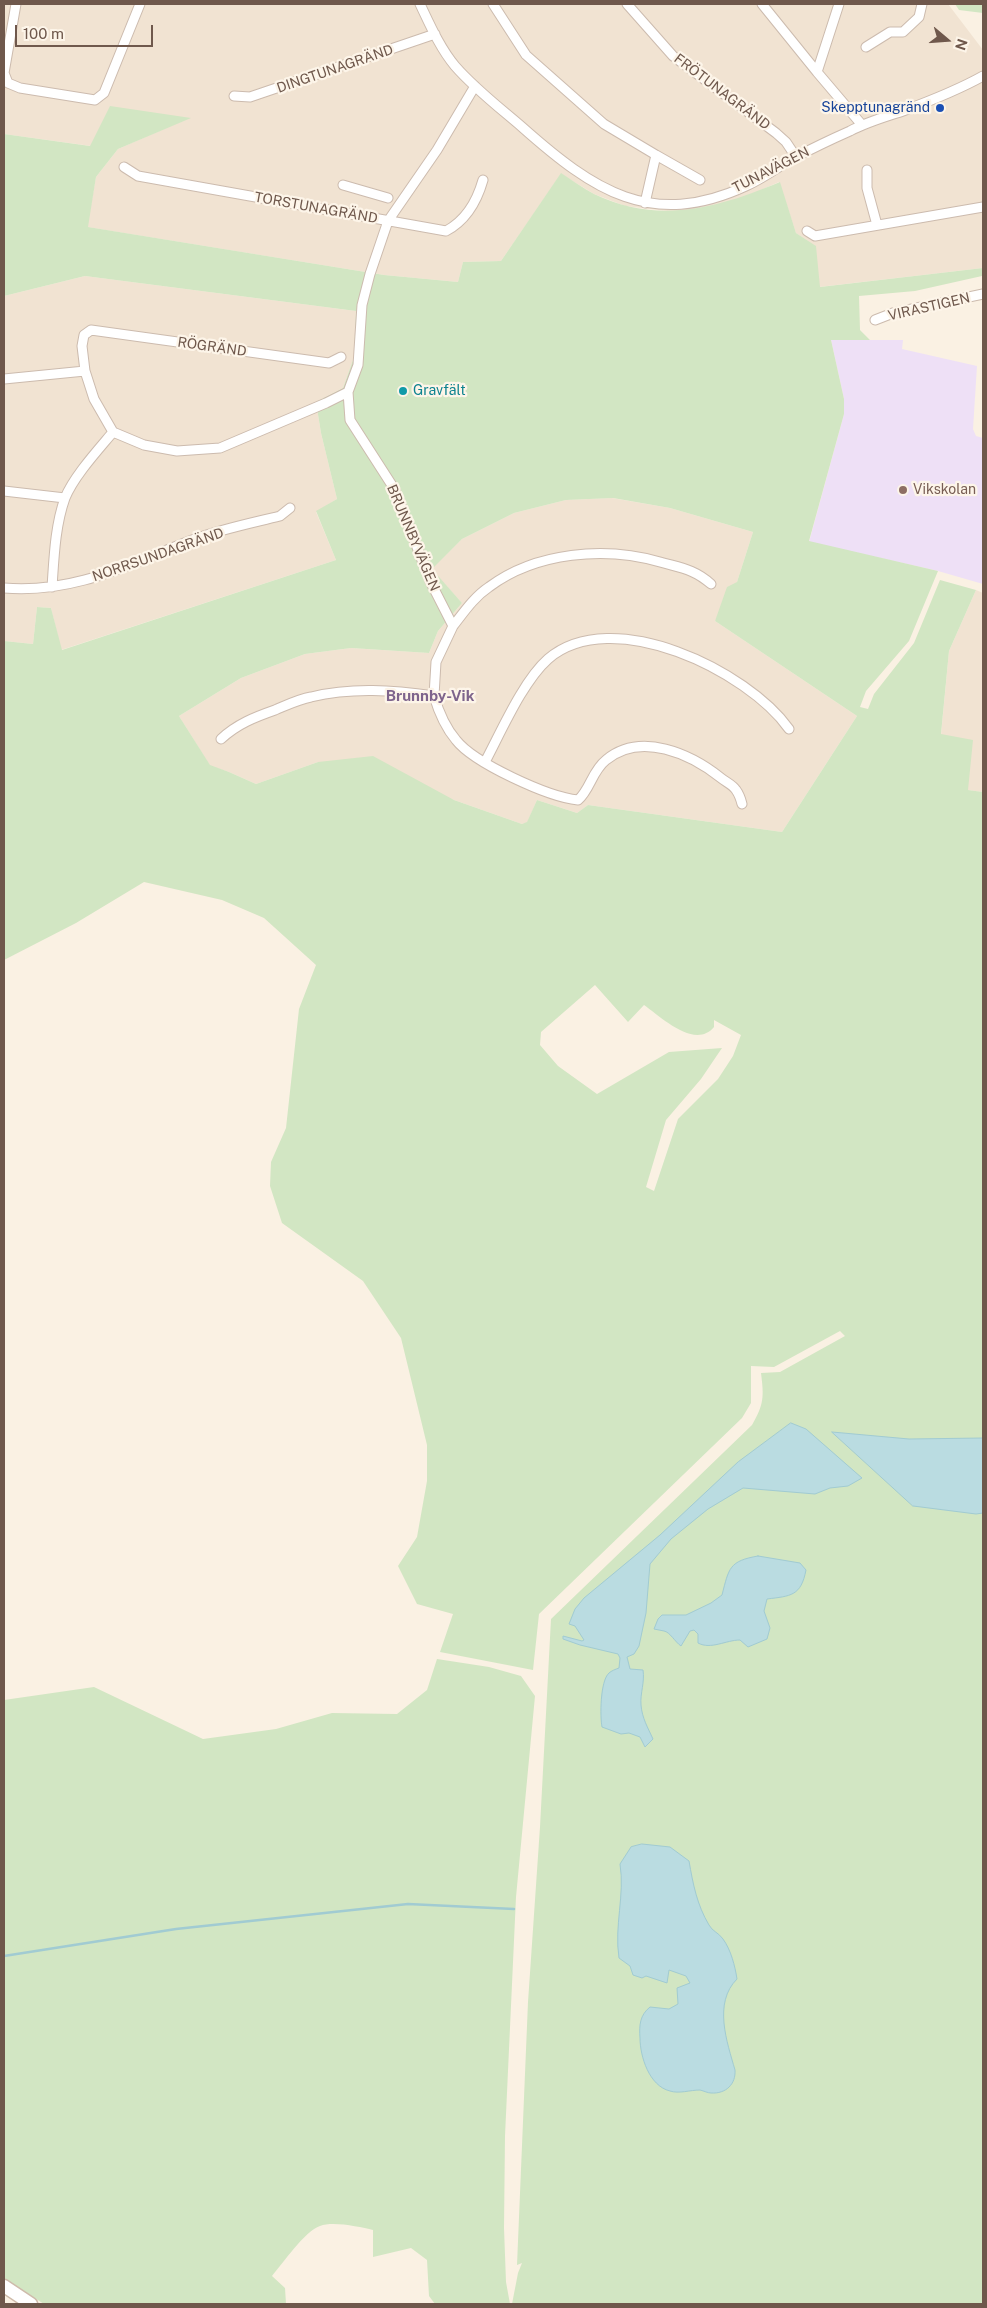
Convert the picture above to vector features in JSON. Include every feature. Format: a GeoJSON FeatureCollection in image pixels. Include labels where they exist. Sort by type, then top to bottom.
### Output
{"type":"FeatureCollection","features":[{"type":"Feature","properties":{"kind":"main road"},"geometry":{"type":"LineString","coordinates":[[4,2286],[30,2304]]}},
{"type":"Feature","properties":{"kind":"street"},"geometry":{"type":"LineString","coordinates":[[16,4],[4,73],[8,83],[20,88],[95,100],[104,94],[140,4]]}},
{"type":"Feature","properties":{"kind":"street","name":"TUNAVÄGEN"},"geometry":{"type":"LineString","coordinates":[[420,4],[435,34],[454,65],[474,86],[560,161],[594,184],[614,194],[645,203],[678,205],[719,196],[747,186],[796,157],[862,125],[936,98],[983,76]]}},
{"type":"Feature","properties":{"kind":"street"},"geometry":{"type":"LineString","coordinates":[[493,4],[526,55],[604,124],[700,180]]}},
{"type":"Feature","properties":{"kind":"street","name":"FRÖTUNAGRÄND"},"geometry":{"type":"LineString","coordinates":[[628,4],[673,56],[776,133],[786,142],[796,157]]}},
{"type":"Feature","properties":{"kind":"street"},"geometry":{"type":"LineString","coordinates":[[762,4],[862,125]]}},
{"type":"Feature","properties":{"kind":"street"},"geometry":{"type":"LineString","coordinates":[[817,72],[839,4]]}},
{"type":"Feature","properties":{"kind":"street"},"geometry":{"type":"LineString","coordinates":[[866,47],[890,32],[904,32],[919,17],[922,4]]}},
{"type":"Feature","properties":{"kind":"street","name":"DINGTUNAGRÄND"},"geometry":{"type":"LineString","coordinates":[[234,96],[250,98],[435,34]]}},
{"type":"Feature","properties":{"kind":"street","name":"BRUNNBYVÄGEN"},"geometry":{"type":"LineString","coordinates":[[453,626],[430,581],[396,490],[350,420],[348,392],[358,365],[362,305],[388,220],[437,150],[474,86]]}},
{"type":"Feature","properties":{"kind":"street"},"geometry":{"type":"LineString","coordinates":[[645,203],[656,155]]}},
{"type":"Feature","properties":{"kind":"street","name":"TORSTUNAGRÄND"},"geometry":{"type":"LineString","coordinates":[[124,167],[138,176],[446,231],[459,224],[479,194],[483,180]]}},
{"type":"Feature","properties":{"kind":"street"},"geometry":{"type":"LineString","coordinates":[[867,170],[867,188],[877,225]]}},
{"type":"Feature","properties":{"kind":"street"},"geometry":{"type":"LineString","coordinates":[[343,185],[388,198]]}},
{"type":"Feature","properties":{"kind":"street"},"geometry":{"type":"LineString","coordinates":[[807,231],[815,236],[983,207]]}},
{"type":"Feature","properties":{"kind":"street","name":"VIRASTIGEN"},"geometry":{"type":"LineString","coordinates":[[875,320],[893,313],[983,294]]}},
{"type":"Feature","properties":{"kind":"street","name":"RÖGRÄND"},"geometry":{"type":"LineString","coordinates":[[85,370],[82,346],[84,335],[91,330],[329,363],[342,358]]}},
{"type":"Feature","properties":{"kind":"street"},"geometry":{"type":"LineString","coordinates":[[4,379],[85,370],[94,399],[113,432],[144,445],[177,451],[220,448],[326,404],[348,392]]}},
{"type":"Feature","properties":{"kind":"street"},"geometry":{"type":"LineString","coordinates":[[52,587],[56,540],[65,498],[90,459],[113,432]]}},
{"type":"Feature","properties":{"kind":"street"},"geometry":{"type":"LineString","coordinates":[[4,491],[65,498]]}},
{"type":"Feature","properties":{"kind":"street","name":"NORRSUNDAGRÄND"},"geometry":{"type":"LineString","coordinates":[[4,588],[52,587],[105,576],[197,538],[280,516],[290,508]]}},
{"type":"Feature","properties":{"kind":"street"},"geometry":{"type":"LineString","coordinates":[[711,584],[698,572],[644,557],[614,554],[580,555],[549,559],[516,571],[489,586],[471,603],[453,626],[436,662],[434,696],[442,720],[457,742],[485,762],[531,787],[568,799],[578,800],[585,795],[592,778],[606,760],[623,751],[643,746],[685,754],[707,766],[736,790],[742,804]]}},
{"type":"Feature","properties":{"kind":"street"},"geometry":{"type":"LineString","coordinates":[[485,762],[526,688],[548,659],[584,640],[618,637],[664,646],[718,669],[778,712],[789,729]]}},
{"type":"Feature","properties":{"kind":"street"},"geometry":{"type":"LineString","coordinates":[[221,739],[231,729],[249,719],[310,697],[359,689],[434,696]]}},
{"type":"Feature","properties":{"kind":"shaded area"},"geometry":{"type":"Polygon","coordinates":[[[4,4],[948,4],[983,50],[983,268],[819,287],[815,246],[796,233],[779,182],[743,198],[702,209],[676,212],[625,206],[594,194],[561,174],[501,261],[463,262],[458,282],[384,275],[87,227],[96,177],[118,149],[189,118],[91,146],[4,134],[4,4]]]}},
{"type":"Feature","properties":{"kind":"shaded area"},"geometry":{"type":"Polygon","coordinates":[[[85,276],[356,311],[354,357],[343,388],[316,402],[321,433],[337,499],[316,512],[336,560],[61,650],[51,608],[37,607],[33,644],[4,641],[4,296],[85,276]]]}},
{"type":"Feature","properties":{"kind":"shaded area","name":"Vikskolan"},"geometry":{"type":"Polygon","coordinates":[[[831,340],[903,340],[902,349],[977,366],[973,429],[976,436],[983,438],[983,584],[938,571],[809,542],[844,414],[844,399],[831,340]]]}},
{"type":"Feature","properties":{"kind":"shaded area"},"geometry":{"type":"Polygon","coordinates":[[[612,498],[670,508],[753,532],[737,582],[715,621],[857,716],[782,832],[588,805],[577,813],[537,800],[527,823],[522,824],[454,800],[318,762],[256,784],[210,766],[179,716],[241,678],[305,654],[351,648],[429,653],[438,631],[462,603],[431,569],[462,539],[514,513],[566,500],[612,498]]]}},
{"type":"Feature","properties":{"kind":"shaded area"},"geometry":{"type":"Polygon","coordinates":[[[976,590],[983,593],[983,792],[968,790],[941,735],[949,651],[976,590]]]}},
{"type":"Feature","properties":{"kind":"green space"},"geometry":{"type":"Polygon","coordinates":[[[955,4],[983,4],[983,13],[959,10],[955,4]]]}},
{"type":"Feature","properties":{"kind":"green space"},"geometry":{"type":"Polygon","coordinates":[[[110,106],[191,118],[118,149],[96,177],[88,227],[384,275],[458,282],[463,262],[501,261],[561,173],[594,194],[618,203],[641,209],[665,211],[711,205],[734,199],[780,182],[796,233],[816,246],[820,287],[983,268],[982,276],[915,291],[859,296],[860,330],[870,340],[831,340],[844,399],[844,414],[809,541],[938,571],[909,641],[866,691],[860,707],[868,709],[874,694],[914,643],[940,580],[976,590],[949,651],[941,734],[973,740],[968,790],[983,792],[983,2304],[512,2304],[518,2273],[522,2263],[517,2265],[528,2002],[551,1619],[752,1425],[762,1400],[761,1373],[780,1372],[845,1336],[840,1331],[774,1367],[751,1366],[751,1403],[742,1418],[539,1614],[533,1670],[440,1652],[453,1614],[417,1604],[398,1566],[417,1537],[427,1481],[427,1445],[401,1338],[363,1281],[282,1223],[270,1186],[271,1162],[286,1128],[299,1009],[316,965],[264,918],[222,900],[144,882],[76,923],[4,960],[4,641],[33,644],[37,607],[51,608],[62,650],[336,560],[316,511],[337,499],[321,433],[316,402],[343,388],[354,357],[356,311],[85,276],[4,296],[4,134],[90,146],[110,106]],[[613,498],[566,500],[514,513],[462,539],[432,569],[462,603],[438,631],[429,653],[351,648],[305,654],[241,678],[179,716],[210,765],[256,784],[318,762],[373,756],[454,800],[522,824],[527,822],[537,800],[577,813],[588,805],[782,832],[857,716],[715,621],[727,587],[737,582],[753,532],[670,508],[613,498]],[[595,985],[541,1032],[540,1045],[558,1066],[597,1094],[669,1052],[722,1048],[701,1079],[666,1120],[646,1187],[654,1191],[678,1119],[718,1079],[733,1056],[741,1035],[714,1020],[714,1027],[706,1033],[697,1035],[688,1033],[678,1029],[644,1005],[628,1022],[595,985]]]}},
{"type":"Feature","properties":{"kind":"green space"},"geometry":{"type":"Polygon","coordinates":[[[437,1659],[489,1667],[521,1676],[535,1696],[516,1897],[505,2136],[504,2228],[506,2282],[510,2304],[435,2304],[429,2296],[427,2260],[411,2248],[373,2257],[373,2230],[339,2224],[320,2226],[314,2229],[301,2241],[272,2276],[285,2288],[286,2304],[44,2304],[4,2278],[4,1700],[94,1687],[203,1739],[276,1729],[332,1713],[397,1714],[427,1690],[437,1659]]]}},
{"type":"Feature","properties":{"kind":"water"},"geometry":{"type":"Polygon","coordinates":[[[791,1423],[806,1429],[862,1478],[848,1486],[830,1488],[815,1494],[743,1488],[708,1509],[671,1539],[650,1564],[646,1613],[639,1646],[634,1654],[627,1657],[630,1669],[643,1670],[642,1710],[653,1739],[645,1747],[640,1737],[629,1733],[621,1734],[602,1727],[601,1708],[604,1683],[609,1673],[619,1668],[620,1658],[618,1654],[563,1639],[563,1636],[584,1640],[575,1626],[569,1624],[575,1609],[584,1598],[660,1535],[738,1462],[791,1423]]]}},
{"type":"Feature","properties":{"kind":"water"},"geometry":{"type":"Polygon","coordinates":[[[832,1432],[909,1439],[983,1438],[983,1513],[976,1514],[913,1506],[832,1432]]]}},
{"type":"Feature","properties":{"kind":"water"},"geometry":{"type":"Polygon","coordinates":[[[758,1556],[800,1563],[806,1570],[801,1585],[794,1593],[783,1597],[767,1599],[764,1611],[770,1628],[767,1639],[748,1647],[740,1640],[703,1645],[698,1643],[698,1634],[694,1630],[690,1631],[681,1646],[666,1632],[654,1629],[662,1615],[686,1615],[711,1603],[722,1595],[726,1578],[736,1563],[758,1556]]]}},
{"type":"Feature","properties":{"kind":"water"},"geometry":{"type":"Polygon","coordinates":[[[642,1844],[670,1847],[689,1861],[701,1910],[710,1927],[726,1943],[732,1958],[737,1979],[725,1999],[724,2023],[735,2075],[732,2084],[721,2092],[710,2093],[700,2090],[670,2091],[656,2083],[651,2077],[644,2061],[640,2045],[640,2029],[644,2013],[650,2007],[669,2009],[678,2004],[677,1988],[690,1983],[686,1976],[669,1970],[667,1983],[646,1976],[642,1978],[633,1975],[630,1966],[619,1958],[620,1864],[631,1847],[642,1844]]]}},
{"type":"Feature","properties":{"kind":"waterway"},"geometry":{"type":"LineString","coordinates":[[4,1956],[176,1929],[408,1904],[514,1909]]}},
{"type":"Feature","properties":{"kind":"place","name":"Skepptunagränd"},"geometry":{"type":"Point","coordinates":[940,108]}},
{"type":"Feature","properties":{"kind":"place","name":"Gravfält"},"geometry":{"type":"Point","coordinates":[403,391]}},
{"type":"Feature","properties":{"kind":"place","name":"Vikskolan"},"geometry":{"type":"Point","coordinates":[903,490]}},
{"type":"Feature","properties":{"kind":"district","name":"Brunnby-Vik"},"geometry":{"type":"Point","coordinates":[430,696]}}]}
